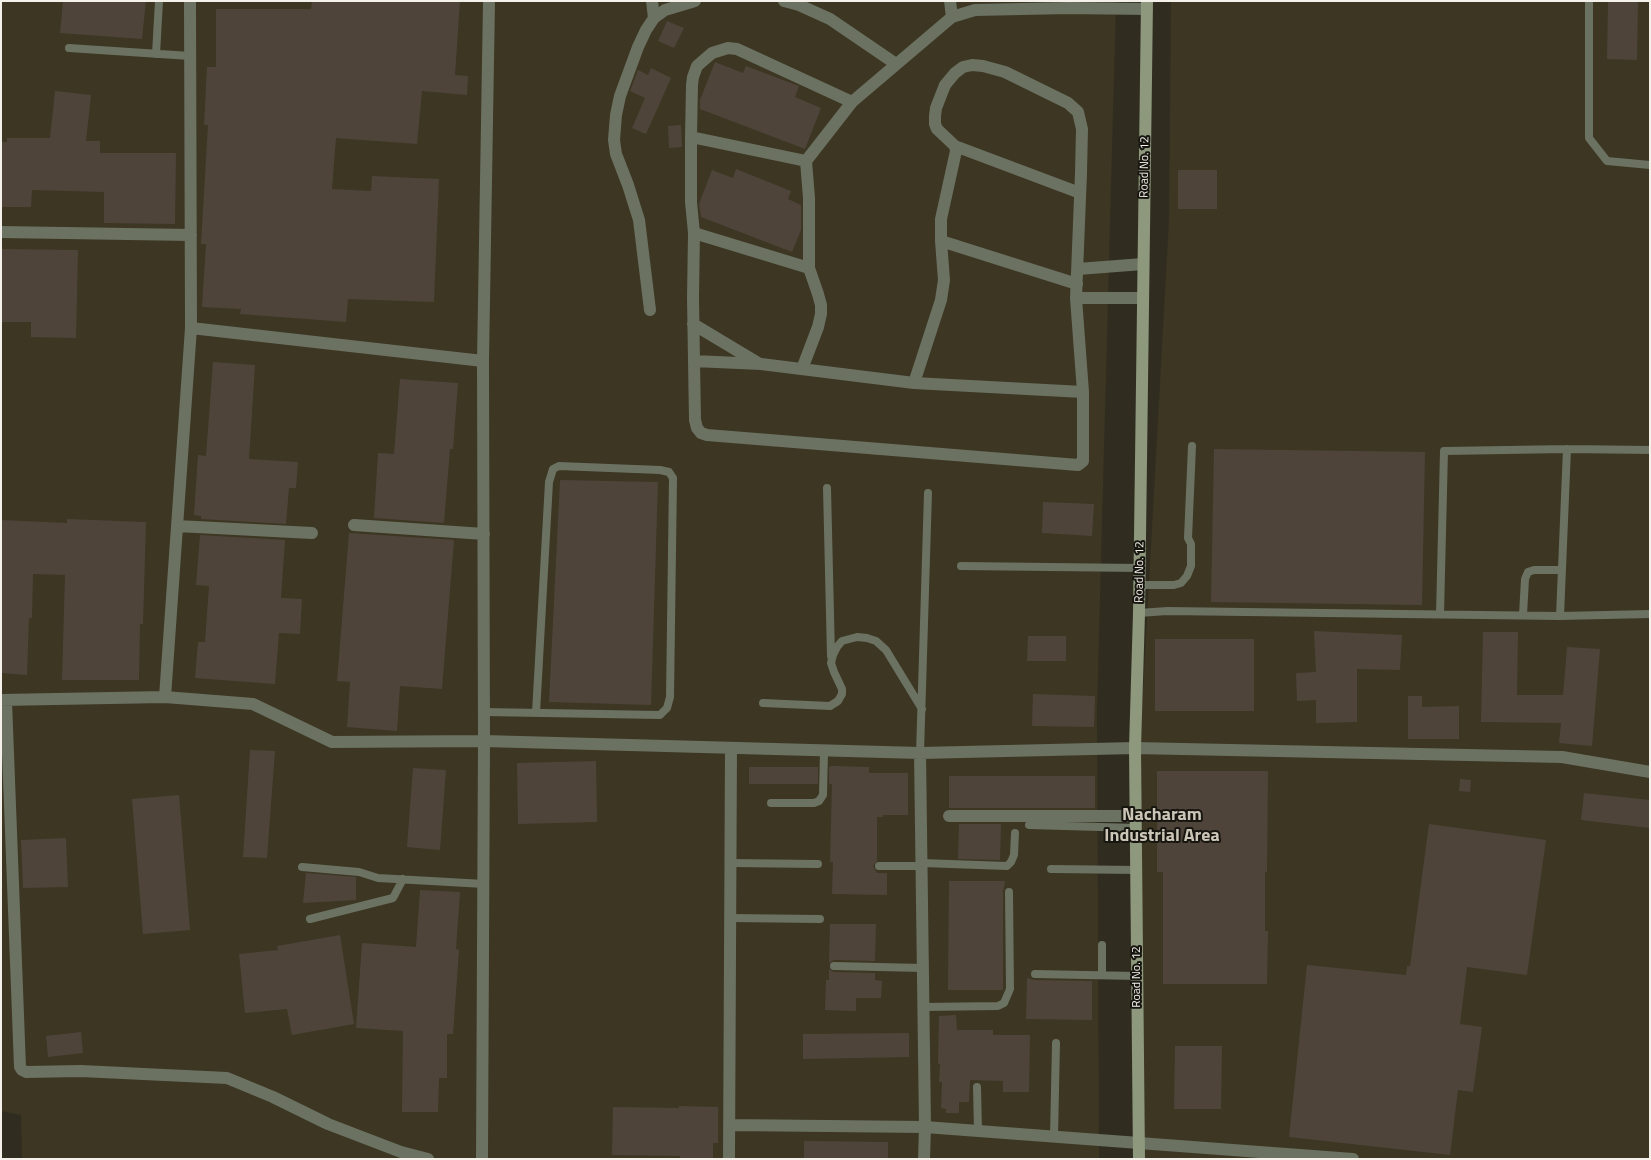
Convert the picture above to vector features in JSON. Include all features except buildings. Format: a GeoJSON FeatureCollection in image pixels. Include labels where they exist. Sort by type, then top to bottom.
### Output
{"type":"FeatureCollection","features":[{"type":"Feature","properties":{"kind":"street"},"geometry":{"type":"LineString","coordinates":[[482,1159],[484,884],[483,361],[489,1]]}},
{"type":"Feature","properties":{"kind":"street"},"geometry":{"type":"LineString","coordinates":[[652,1],[654,18]]}},
{"type":"Feature","properties":{"kind":"street"},"geometry":{"type":"LineString","coordinates":[[650,310],[639,220],[616,154],[614,140],[616,115],[620,96],[638,47],[654,18],[665,10],[695,1]]}},
{"type":"Feature","properties":{"kind":"street"},"geometry":{"type":"LineString","coordinates":[[784,1],[799,5],[830,19],[896,64]]}},
{"type":"Feature","properties":{"kind":"street"},"geometry":{"type":"LineString","coordinates":[[950,1],[952,17]]}},
{"type":"Feature","properties":{"kind":"street"},"geometry":{"type":"LineString","coordinates":[[165,697],[191,328],[190,3]]}},
{"type":"Feature","properties":{"kind":"street"},"geometry":{"type":"LineString","coordinates":[[802,369],[821,314],[821,305],[809,268],[809,198],[806,161],[852,102],[952,17],[975,10],[1147,5]]}},
{"type":"Feature","properties":{"kind":"street","name":"Road No. 12"},"geometry":{"type":"LineString","coordinates":[[1139,1159],[1135,748],[1140,585],[1147,5]]}},
{"type":"Feature","properties":{"kind":"street"},"geometry":{"type":"LineString","coordinates":[[852,102],[737,49],[728,48],[712,53],[697,66],[693,77],[690,137],[690,202],[694,233],[695,420],[700,433],[717,436],[1078,465],[1082,463],[1083,392],[1076,298],[1078,269],[1082,129],[1078,112],[1068,103],[992,67],[972,65],[963,67],[955,73],[945,85],[936,108],[935,124],[937,129],[956,146],[1080,193]]}},
{"type":"Feature","properties":{"kind":"street"},"geometry":{"type":"LineString","coordinates":[[690,137],[806,161]]}},
{"type":"Feature","properties":{"kind":"street"},"geometry":{"type":"LineString","coordinates":[[914,383],[941,300],[944,280],[941,241],[942,219],[956,146]]}},
{"type":"Feature","properties":{"kind":"street"},"geometry":{"type":"LineString","coordinates":[[1,232],[191,235]]}},
{"type":"Feature","properties":{"kind":"street"},"geometry":{"type":"LineString","coordinates":[[694,233],[809,268]]}},
{"type":"Feature","properties":{"kind":"street"},"geometry":{"type":"LineString","coordinates":[[941,241],[1077,284]]}},
{"type":"Feature","properties":{"kind":"street"},"geometry":{"type":"LineString","coordinates":[[1078,269],[1143,264]]}},
{"type":"Feature","properties":{"kind":"street"},"geometry":{"type":"LineString","coordinates":[[1076,298],[1143,298]]}},
{"type":"Feature","properties":{"kind":"street"},"geometry":{"type":"LineString","coordinates":[[693,324],[761,364]]}},
{"type":"Feature","properties":{"kind":"street"},"geometry":{"type":"LineString","coordinates":[[191,328],[483,361]]}},
{"type":"Feature","properties":{"kind":"street"},"geometry":{"type":"LineString","coordinates":[[694,361],[761,364],[914,383],[1083,392]]}},
{"type":"Feature","properties":{"kind":"street"},"geometry":{"type":"LineString","coordinates":[[354,525],[484,534]]}},
{"type":"Feature","properties":{"kind":"street"},"geometry":{"type":"LineString","coordinates":[[177,526],[312,533]]}},
{"type":"Feature","properties":{"kind":"street"},"geometry":{"type":"LineString","coordinates":[[428,1159],[401,1152],[328,1124],[265,1093],[228,1078],[80,1071],[26,1072],[22,1070],[20,1067],[4,700],[165,697],[252,704],[332,742],[484,742],[920,753],[1135,748],[1562,758],[1650,772]]}},
{"type":"Feature","properties":{"kind":"street"},"geometry":{"type":"LineString","coordinates":[[729,1159],[731,748]]}},
{"type":"Feature","properties":{"kind":"street"},"geometry":{"type":"LineString","coordinates":[[920,753],[924,1159]]}},
{"type":"Feature","properties":{"kind":"street"},"geometry":{"type":"LineString","coordinates":[[949,816],[1136,822]]}},
{"type":"Feature","properties":{"kind":"street"},"geometry":{"type":"LineString","coordinates":[[730,1125],[925,1127],[1353,1159]]}},
{"type":"Feature","properties":{"kind":"lane"},"geometry":{"type":"LineString","coordinates":[[156,54],[159,1]]}},
{"type":"Feature","properties":{"kind":"lane"},"geometry":{"type":"LineString","coordinates":[[1589,1],[1588,138],[1607,161],[1650,165]]}},
{"type":"Feature","properties":{"kind":"lane"},"geometry":{"type":"LineString","coordinates":[[69,48],[190,56]]}},
{"type":"Feature","properties":{"kind":"lane"},"geometry":{"type":"LineString","coordinates":[[1140,585],[1174,585],[1181,583],[1187,576],[1191,566],[1191,544],[1188,538],[1192,446]]}},
{"type":"Feature","properties":{"kind":"lane"},"geometry":{"type":"LineString","coordinates":[[1560,616],[1567,449]]}},
{"type":"Feature","properties":{"kind":"lane"},"geometry":{"type":"LineString","coordinates":[[1440,614],[1444,451],[1650,450]]}},
{"type":"Feature","properties":{"kind":"lane"},"geometry":{"type":"LineString","coordinates":[[484,712],[536,713],[660,715],[667,708],[670,697],[673,478],[669,472],[660,470],[559,466],[553,469],[549,482],[536,713]]}},
{"type":"Feature","properties":{"kind":"lane"},"geometry":{"type":"LineString","coordinates":[[763,704],[830,706],[838,701],[842,694],[842,689],[832,663],[827,488]]}},
{"type":"Feature","properties":{"kind":"lane"},"geometry":{"type":"LineString","coordinates":[[920,753],[928,493]]}},
{"type":"Feature","properties":{"kind":"lane"},"geometry":{"type":"LineString","coordinates":[[961,566],[1140,568]]}},
{"type":"Feature","properties":{"kind":"lane"},"geometry":{"type":"LineString","coordinates":[[1523,615],[1525,579],[1528,572],[1534,570],[1562,570]]}},
{"type":"Feature","properties":{"kind":"lane"},"geometry":{"type":"LineString","coordinates":[[1139,613],[1167,611],[1560,616],[1650,614]]}},
{"type":"Feature","properties":{"kind":"lane"},"geometry":{"type":"LineString","coordinates":[[832,663],[837,647],[848,638],[857,636],[876,642],[886,650],[922,709]]}},
{"type":"Feature","properties":{"kind":"lane"},"geometry":{"type":"LineString","coordinates":[[771,802],[814,804],[819,800],[824,795],[824,750]]}},
{"type":"Feature","properties":{"kind":"lane"},"geometry":{"type":"LineString","coordinates":[[1029,825],[1136,822]]}},
{"type":"Feature","properties":{"kind":"lane"},"geometry":{"type":"LineString","coordinates":[[879,866],[1007,866],[1014,855],[1015,833]]}},
{"type":"Feature","properties":{"kind":"lane"},"geometry":{"type":"LineString","coordinates":[[730,863],[818,864]]}},
{"type":"Feature","properties":{"kind":"lane"},"geometry":{"type":"LineString","coordinates":[[302,867],[359,872],[378,878],[484,884]]}},
{"type":"Feature","properties":{"kind":"lane"},"geometry":{"type":"LineString","coordinates":[[1052,869],[1136,870]]}},
{"type":"Feature","properties":{"kind":"lane"},"geometry":{"type":"LineString","coordinates":[[310,919],[393,898],[403,880]]}},
{"type":"Feature","properties":{"kind":"lane"},"geometry":{"type":"LineString","coordinates":[[924,1007],[998,1006],[1004,1003],[1010,989],[1009,892]]}},
{"type":"Feature","properties":{"kind":"lane"},"geometry":{"type":"LineString","coordinates":[[730,918],[820,919]]}},
{"type":"Feature","properties":{"kind":"lane"},"geometry":{"type":"LineString","coordinates":[[1102,945],[1102,975]]}},
{"type":"Feature","properties":{"kind":"lane"},"geometry":{"type":"LineString","coordinates":[[834,966],[923,968]]}},
{"type":"Feature","properties":{"kind":"lane"},"geometry":{"type":"LineString","coordinates":[[1035,974],[1137,976]]}},
{"type":"Feature","properties":{"kind":"lane"},"geometry":{"type":"LineString","coordinates":[[1054,1137],[1056,1043]]}},
{"type":"Feature","properties":{"kind":"lane"},"geometry":{"type":"LineString","coordinates":[[977,1087],[978,1131]]}},
{"type":"Feature","properties":{"kind":"shaded area"},"geometry":{"type":"Polygon","coordinates":[[[1,1],[1116,1],[1097,709],[1099,1159],[22,1159],[21,1115],[1,1111],[1,1]]]}},
{"type":"Feature","properties":{"kind":"shaded area"},"geometry":{"type":"Polygon","coordinates":[[[1171,1],[1650,1],[1650,1159],[1144,1159],[1140,745],[1169,220],[1171,1]]]}},
{"type":"Feature","properties":{"kind":"district","name":"Nacharam Industrial Area"},"geometry":{"type":"Point","coordinates":[1162,826]}}]}
